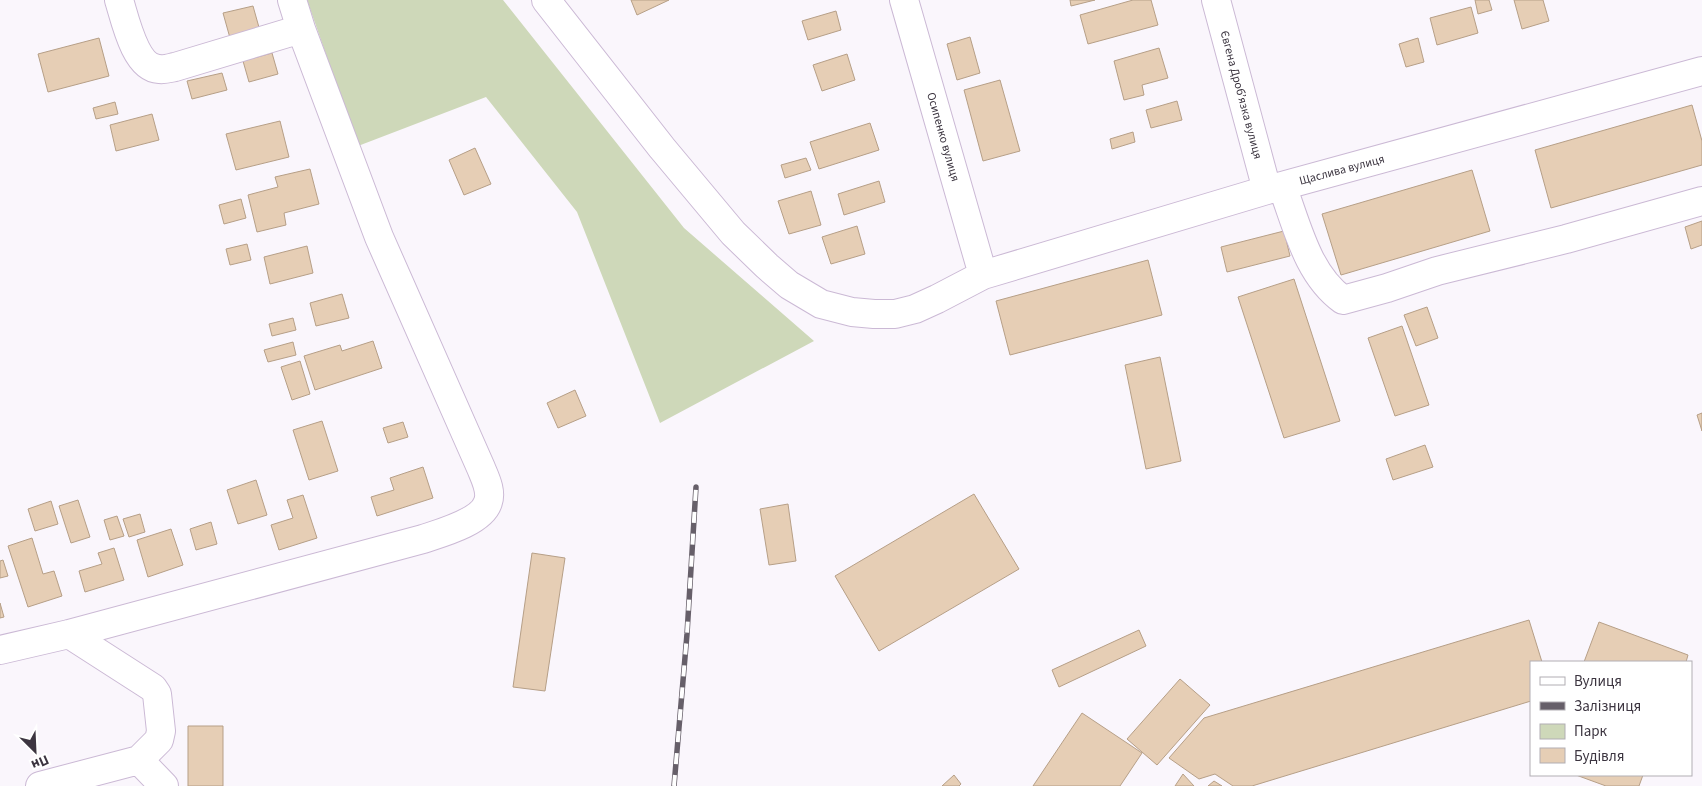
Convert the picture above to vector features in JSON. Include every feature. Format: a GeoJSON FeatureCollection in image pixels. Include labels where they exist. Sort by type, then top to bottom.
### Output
{"type":"FeatureCollection","features":[{"type":"Feature","properties":{"kind":"street"},"geometry":{"type":"LineString","coordinates":[[119,0],[129,31],[141,58],[149,67],[160,70],[301,29]]}},
{"type":"Feature","properties":{"kind":"street"},"geometry":{"type":"LineString","coordinates":[[0,650],[69,634],[424,539],[469,520],[484,510],[488,503],[487,485],[482,468],[379,237],[301,29],[292,0]]}},
{"type":"Feature","properties":{"kind":"street","name":"Щаслива вулиця"},"geometry":{"type":"LineString","coordinates":[[546,0],[627,105],[728,226],[767,266],[801,292],[821,304],[852,312],[895,314],[937,299],[983,274],[1275,188],[1702,71]]}},
{"type":"Feature","properties":{"kind":"street","name":"Осипенко вулиця"},"geometry":{"type":"LineString","coordinates":[[904,0],[983,274]]}},
{"type":"Feature","properties":{"kind":"street","name":"Євгена Дроб’язка вулиця"},"geometry":{"type":"LineString","coordinates":[[1216,0],[1275,188],[1317,273],[1333,292],[1343,300],[1387,288],[1437,271],[1566,239],[1702,201]]}},
{"type":"Feature","properties":{"kind":"street"},"geometry":{"type":"LineString","coordinates":[[40,786],[139,760],[159,740],[161,731],[158,694],[152,688],[69,634]]}},
{"type":"Feature","properties":{"kind":"street"},"geometry":{"type":"LineString","coordinates":[[139,760],[164,786]]}},
{"type":"Feature","properties":{"kind":"green space"},"geometry":{"type":"Polygon","coordinates":[[[307,0],[503,0],[684,228],[814,341],[660,423],[577,212],[486,97],[358,146],[307,0]]]}},
{"type":"Feature","properties":{"kind":"building"},"geometry":{"type":"Polygon","coordinates":[[[631,0],[669,0],[637,15],[631,0]]]}},
{"type":"Feature","properties":{"kind":"building"},"geometry":{"type":"Polygon","coordinates":[[[1070,0],[1095,0],[1071,6],[1070,0]]]}},
{"type":"Feature","properties":{"kind":"building"},"geometry":{"type":"Polygon","coordinates":[[[1133,0],[1151,0],[1158,25],[1088,44],[1080,15],[1133,0]]]}},
{"type":"Feature","properties":{"kind":"building"},"geometry":{"type":"Polygon","coordinates":[[[1475,0],[1489,0],[1492,10],[1478,14],[1475,0]]]}},
{"type":"Feature","properties":{"kind":"building"},"geometry":{"type":"Polygon","coordinates":[[[1514,0],[1543,0],[1549,21],[1522,29],[1514,0]]]}},
{"type":"Feature","properties":{"kind":"building"},"geometry":{"type":"Polygon","coordinates":[[[253,6],[260,31],[230,38],[223,13],[253,6]]]}},
{"type":"Feature","properties":{"kind":"building"},"geometry":{"type":"Polygon","coordinates":[[[1471,7],[1478,33],[1437,45],[1430,18],[1471,7]]]}},
{"type":"Feature","properties":{"kind":"building"},"geometry":{"type":"Polygon","coordinates":[[[836,11],[841,30],[808,40],[802,21],[836,11]]]}},
{"type":"Feature","properties":{"kind":"building"},"geometry":{"type":"Polygon","coordinates":[[[970,37],[980,73],[957,80],[947,44],[970,37]]]}},
{"type":"Feature","properties":{"kind":"building"},"geometry":{"type":"Polygon","coordinates":[[[99,38],[109,76],[48,92],[38,54],[99,38]]]}},
{"type":"Feature","properties":{"kind":"building"},"geometry":{"type":"Polygon","coordinates":[[[1418,38],[1424,62],[1406,67],[1399,44],[1418,38]]]}},
{"type":"Feature","properties":{"kind":"building"},"geometry":{"type":"Polygon","coordinates":[[[1159,48],[1168,78],[1142,85],[1144,95],[1124,100],[1114,61],[1159,48]]]}},
{"type":"Feature","properties":{"kind":"building"},"geometry":{"type":"Polygon","coordinates":[[[272,53],[278,74],[249,82],[243,61],[272,53]]]}},
{"type":"Feature","properties":{"kind":"building"},"geometry":{"type":"Polygon","coordinates":[[[847,54],[855,80],[822,91],[813,65],[847,54]]]}},
{"type":"Feature","properties":{"kind":"building"},"geometry":{"type":"Polygon","coordinates":[[[222,73],[227,90],[192,99],[187,81],[222,73]]]}},
{"type":"Feature","properties":{"kind":"building"},"geometry":{"type":"Polygon","coordinates":[[[1000,80],[1020,151],[983,161],[964,90],[1000,80]]]}},
{"type":"Feature","properties":{"kind":"building"},"geometry":{"type":"Polygon","coordinates":[[[1177,101],[1182,120],[1151,128],[1146,110],[1177,101]]]}},
{"type":"Feature","properties":{"kind":"building"},"geometry":{"type":"Polygon","coordinates":[[[115,102],[118,114],[96,119],[93,108],[115,102]]]}},
{"type":"Feature","properties":{"kind":"building"},"geometry":{"type":"Polygon","coordinates":[[[1692,105],[1702,141],[1702,165],[1551,208],[1535,150],[1692,105]]]}},
{"type":"Feature","properties":{"kind":"building"},"geometry":{"type":"Polygon","coordinates":[[[152,114],[159,140],[116,151],[110,125],[152,114]]]}},
{"type":"Feature","properties":{"kind":"building"},"geometry":{"type":"Polygon","coordinates":[[[280,121],[289,157],[236,170],[226,134],[280,121]]]}},
{"type":"Feature","properties":{"kind":"building"},"geometry":{"type":"Polygon","coordinates":[[[870,123],[879,150],[819,169],[810,142],[870,123]]]}},
{"type":"Feature","properties":{"kind":"building"},"geometry":{"type":"Polygon","coordinates":[[[1133,132],[1135,142],[1112,149],[1110,139],[1133,132]]]}},
{"type":"Feature","properties":{"kind":"building"},"geometry":{"type":"Polygon","coordinates":[[[475,148],[491,184],[464,195],[449,160],[475,148]]]}},
{"type":"Feature","properties":{"kind":"building"},"geometry":{"type":"Polygon","coordinates":[[[806,158],[811,170],[785,178],[781,165],[806,158]]]}},
{"type":"Feature","properties":{"kind":"building"},"geometry":{"type":"Polygon","coordinates":[[[310,169],[319,204],[284,213],[286,225],[257,232],[248,195],[278,187],[275,177],[310,169]]]}},
{"type":"Feature","properties":{"kind":"building"},"geometry":{"type":"Polygon","coordinates":[[[1472,170],[1490,231],[1341,275],[1322,214],[1472,170]]]}},
{"type":"Feature","properties":{"kind":"building"},"geometry":{"type":"Polygon","coordinates":[[[879,181],[885,202],[844,215],[838,194],[879,181]]]}},
{"type":"Feature","properties":{"kind":"building"},"geometry":{"type":"Polygon","coordinates":[[[811,191],[821,225],[789,234],[778,201],[811,191]]]}},
{"type":"Feature","properties":{"kind":"building"},"geometry":{"type":"Polygon","coordinates":[[[241,199],[246,218],[224,224],[219,205],[241,199]]]}},
{"type":"Feature","properties":{"kind":"building"},"geometry":{"type":"Polygon","coordinates":[[[1702,221],[1702,245],[1691,249],[1685,227],[1702,221]]]}},
{"type":"Feature","properties":{"kind":"building"},"geometry":{"type":"Polygon","coordinates":[[[857,226],[865,254],[831,264],[822,237],[857,226]]]}},
{"type":"Feature","properties":{"kind":"building"},"geometry":{"type":"Polygon","coordinates":[[[1284,231],[1290,256],[1227,272],[1221,247],[1284,231]]]}},
{"type":"Feature","properties":{"kind":"building"},"geometry":{"type":"Polygon","coordinates":[[[247,244],[251,260],[230,265],[226,249],[247,244]]]}},
{"type":"Feature","properties":{"kind":"building"},"geometry":{"type":"Polygon","coordinates":[[[307,246],[313,273],[270,284],[264,257],[307,246]]]}},
{"type":"Feature","properties":{"kind":"building"},"geometry":{"type":"Polygon","coordinates":[[[1148,260],[1162,315],[1010,355],[996,301],[1148,260]]]}},
{"type":"Feature","properties":{"kind":"building"},"geometry":{"type":"Polygon","coordinates":[[[1294,279],[1340,421],[1284,438],[1238,297],[1294,279]]]}},
{"type":"Feature","properties":{"kind":"building"},"geometry":{"type":"Polygon","coordinates":[[[342,294],[349,318],[316,326],[310,303],[342,294]]]}},
{"type":"Feature","properties":{"kind":"building"},"geometry":{"type":"Polygon","coordinates":[[[1427,307],[1438,338],[1416,346],[1404,315],[1427,307]]]}},
{"type":"Feature","properties":{"kind":"building"},"geometry":{"type":"Polygon","coordinates":[[[293,318],[296,330],[272,336],[269,324],[293,318]]]}},
{"type":"Feature","properties":{"kind":"building"},"geometry":{"type":"Polygon","coordinates":[[[1402,326],[1429,405],[1395,416],[1368,338],[1402,326]]]}},
{"type":"Feature","properties":{"kind":"building"},"geometry":{"type":"Polygon","coordinates":[[[373,341],[382,368],[315,390],[304,356],[340,345],[342,351],[373,341]]]}},
{"type":"Feature","properties":{"kind":"building"},"geometry":{"type":"Polygon","coordinates":[[[293,342],[296,355],[268,362],[264,350],[293,342]]]}},
{"type":"Feature","properties":{"kind":"building"},"geometry":{"type":"Polygon","coordinates":[[[1160,357],[1181,461],[1146,469],[1125,365],[1160,357]]]}},
{"type":"Feature","properties":{"kind":"building"},"geometry":{"type":"Polygon","coordinates":[[[300,361],[310,394],[292,400],[281,367],[300,361]]]}},
{"type":"Feature","properties":{"kind":"building"},"geometry":{"type":"Polygon","coordinates":[[[575,390],[586,416],[558,428],[547,403],[575,390]]]}},
{"type":"Feature","properties":{"kind":"building"},"geometry":{"type":"Polygon","coordinates":[[[1702,413],[1702,431],[1697,415],[1702,413]]]}},
{"type":"Feature","properties":{"kind":"building"},"geometry":{"type":"Polygon","coordinates":[[[322,421],[338,471],[309,480],[293,430],[322,421]]]}},
{"type":"Feature","properties":{"kind":"building"},"geometry":{"type":"Polygon","coordinates":[[[403,422],[408,437],[388,443],[383,428],[403,422]]]}},
{"type":"Feature","properties":{"kind":"building"},"geometry":{"type":"Polygon","coordinates":[[[1425,445],[1433,467],[1393,480],[1386,459],[1425,445]]]}},
{"type":"Feature","properties":{"kind":"building"},"geometry":{"type":"Polygon","coordinates":[[[423,467],[433,498],[377,516],[371,497],[394,490],[390,478],[423,467]]]}},
{"type":"Feature","properties":{"kind":"building"},"geometry":{"type":"Polygon","coordinates":[[[256,480],[267,515],[238,524],[227,490],[256,480]]]}},
{"type":"Feature","properties":{"kind":"building"},"geometry":{"type":"Polygon","coordinates":[[[974,494],[1019,569],[879,651],[835,576],[974,494]]]}},
{"type":"Feature","properties":{"kind":"building"},"geometry":{"type":"Polygon","coordinates":[[[303,495],[317,538],[279,550],[271,525],[293,518],[287,500],[303,495]]]}},
{"type":"Feature","properties":{"kind":"building"},"geometry":{"type":"Polygon","coordinates":[[[78,500],[90,537],[71,543],[59,506],[78,500]]]}},
{"type":"Feature","properties":{"kind":"building"},"geometry":{"type":"Polygon","coordinates":[[[51,501],[58,524],[35,531],[28,509],[51,501]]]}},
{"type":"Feature","properties":{"kind":"building"},"geometry":{"type":"Polygon","coordinates":[[[788,504],[796,561],[769,565],[760,509],[788,504]]]}},
{"type":"Feature","properties":{"kind":"building"},"geometry":{"type":"Polygon","coordinates":[[[140,514],[145,532],[129,537],[123,519],[140,514]]]}},
{"type":"Feature","properties":{"kind":"building"},"geometry":{"type":"Polygon","coordinates":[[[117,516],[124,536],[110,540],[104,520],[117,516]]]}},
{"type":"Feature","properties":{"kind":"building"},"geometry":{"type":"Polygon","coordinates":[[[211,522],[217,544],[196,550],[190,529],[211,522]]]}},
{"type":"Feature","properties":{"kind":"building"},"geometry":{"type":"Polygon","coordinates":[[[171,529],[183,565],[148,577],[137,540],[171,529]]]}},
{"type":"Feature","properties":{"kind":"building"},"geometry":{"type":"Polygon","coordinates":[[[32,538],[43,574],[54,571],[62,596],[28,607],[8,546],[32,538]]]}},
{"type":"Feature","properties":{"kind":"building"},"geometry":{"type":"Polygon","coordinates":[[[114,548],[124,580],[85,592],[79,571],[102,564],[98,553],[114,548]]]}},
{"type":"Feature","properties":{"kind":"building"},"geometry":{"type":"Polygon","coordinates":[[[532,553],[565,558],[545,691],[513,687],[532,553]]]}},
{"type":"Feature","properties":{"kind":"building"},"geometry":{"type":"Polygon","coordinates":[[[3,560],[8,576],[0,578],[0,561],[3,560]]]}},
{"type":"Feature","properties":{"kind":"building"},"geometry":{"type":"Polygon","coordinates":[[[0,603],[4,617],[0,618],[0,603]]]}},
{"type":"Feature","properties":{"kind":"building"},"geometry":{"type":"Polygon","coordinates":[[[1529,620],[1542,661],[1530,661],[1530,701],[1252,786],[1233,786],[1215,774],[1199,779],[1169,758],[1204,718],[1529,620]]]}},
{"type":"Feature","properties":{"kind":"building"},"geometry":{"type":"Polygon","coordinates":[[[1599,622],[1688,655],[1686,661],[1584,661],[1599,622]]]}},
{"type":"Feature","properties":{"kind":"building"},"geometry":{"type":"Polygon","coordinates":[[[1139,630],[1146,646],[1059,687],[1052,670],[1139,630]]]}},
{"type":"Feature","properties":{"kind":"building"},"geometry":{"type":"Polygon","coordinates":[[[1180,679],[1210,705],[1157,765],[1127,739],[1180,679]]]}},
{"type":"Feature","properties":{"kind":"building"},"geometry":{"type":"Polygon","coordinates":[[[1082,713],[1142,753],[1120,786],[1033,786],[1082,713]]]}},
{"type":"Feature","properties":{"kind":"building"},"geometry":{"type":"Polygon","coordinates":[[[188,726],[223,726],[223,786],[188,786],[188,726]]]}},
{"type":"Feature","properties":{"kind":"building"},"geometry":{"type":"Polygon","coordinates":[[[1183,774],[1194,786],[1175,786],[1183,774]]]}},
{"type":"Feature","properties":{"kind":"building"},"geometry":{"type":"Polygon","coordinates":[[[954,775],[961,784],[959,786],[942,786],[954,775]]]}},
{"type":"Feature","properties":{"kind":"building"},"geometry":{"type":"Polygon","coordinates":[[[1579,776],[1643,776],[1639,786],[1606,786],[1579,776]]]}},
{"type":"Feature","properties":{"kind":"building"},"geometry":{"type":"Polygon","coordinates":[[[1214,781],[1222,786],[1208,786],[1214,781]]]}},
{"type":"Feature","properties":{"kind":"railway"},"geometry":{"type":"LineString","coordinates":[[674,786],[687,634],[696,487]]}}]}
